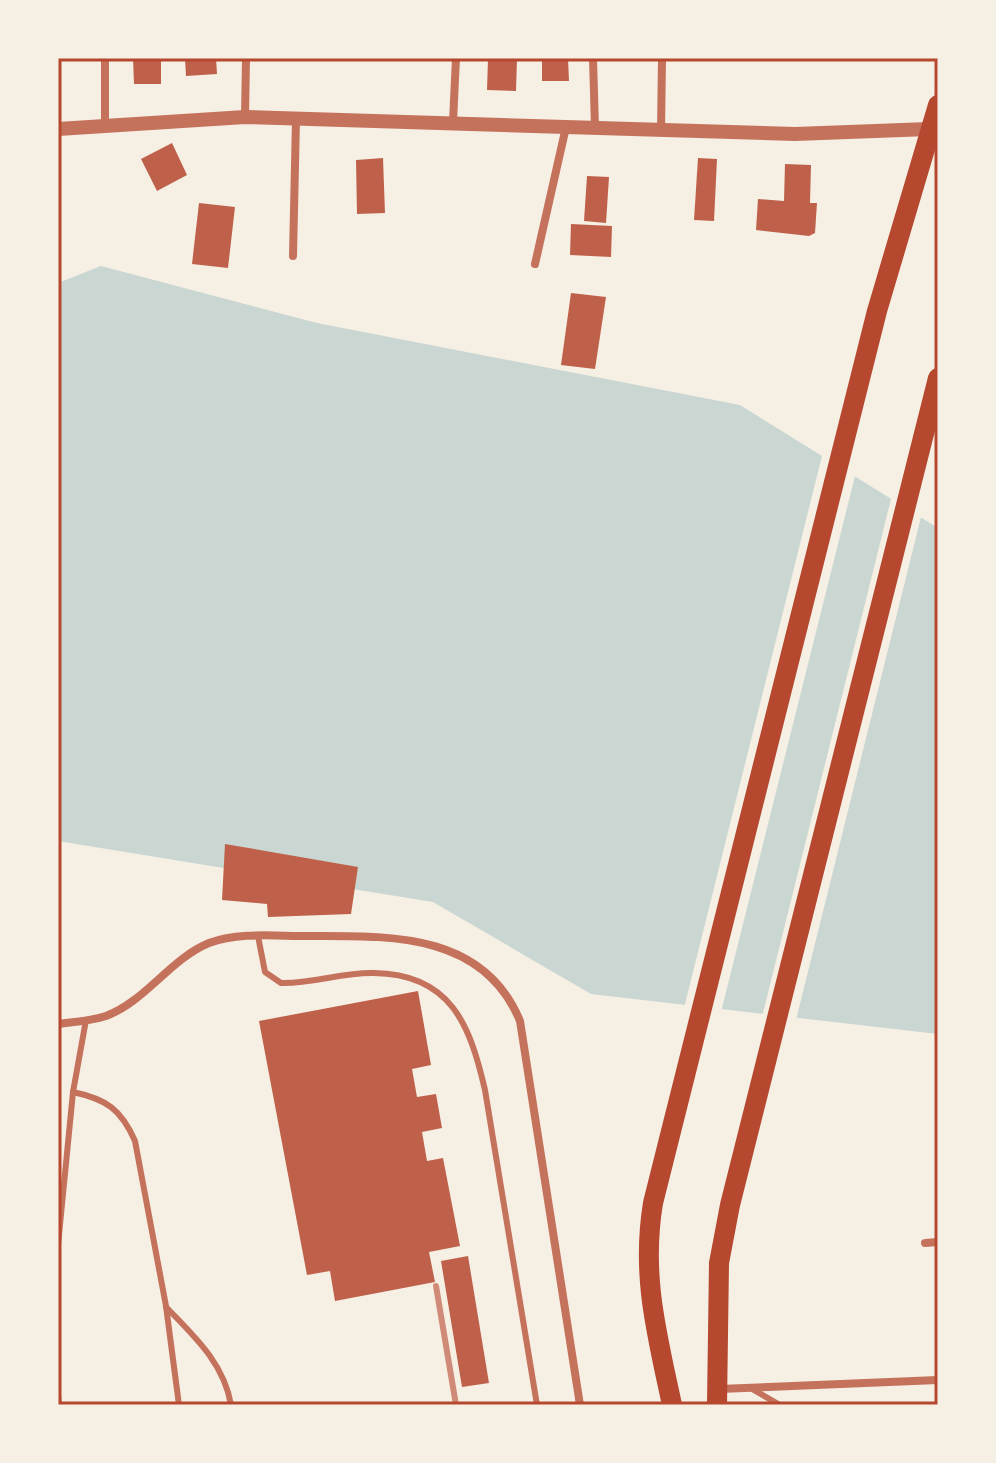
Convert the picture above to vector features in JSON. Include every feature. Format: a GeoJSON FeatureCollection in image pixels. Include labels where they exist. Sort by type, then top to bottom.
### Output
{"type":"FeatureCollection","features":[{"type":"Feature","properties":{"kind":"highway"},"geometry":{"type":"LineString","coordinates":[[672,1405],[651,1309],[646,1257],[653,1203],[877,311],[938,105]]}},
{"type":"Feature","properties":{"kind":"highway"},"geometry":{"type":"LineString","coordinates":[[718,1397],[719,1263],[736,1182],[752,1131],[938,378]]}},
{"type":"Feature","properties":{"kind":"street"},"geometry":{"type":"LineString","coordinates":[[105,58],[105,127]]}},
{"type":"Feature","properties":{"kind":"street"},"geometry":{"type":"LineString","coordinates":[[245,117],[246,58]]}},
{"type":"Feature","properties":{"kind":"street"},"geometry":{"type":"LineString","coordinates":[[453,122],[456,58]]}},
{"type":"Feature","properties":{"kind":"street"},"geometry":{"type":"LineString","coordinates":[[593,58],[595,128]]}},
{"type":"Feature","properties":{"kind":"street"},"geometry":{"type":"LineString","coordinates":[[661,131],[662,58]]}},
{"type":"Feature","properties":{"kind":"street"},"geometry":{"type":"LineString","coordinates":[[58,129],[245,117],[795,134],[929,129]]}},
{"type":"Feature","properties":{"kind":"street"},"geometry":{"type":"LineString","coordinates":[[293,256],[296,119]]}},
{"type":"Feature","properties":{"kind":"street"},"geometry":{"type":"LineString","coordinates":[[535,264],[566,127]]}},
{"type":"Feature","properties":{"kind":"street"},"geometry":{"type":"LineString","coordinates":[[58,1024],[104,1017],[133,1001],[196,949],[237,937],[388,936],[458,954],[481,966],[499,981],[520,1021],[580,1405]]}},
{"type":"Feature","properties":{"kind":"street"},"geometry":{"type":"LineString","coordinates":[[925,1243],[938,1242]]}},
{"type":"Feature","properties":{"kind":"street"},"geometry":{"type":"LineString","coordinates":[[718,1397],[747,1386],[938,1380]]}},
{"type":"Feature","properties":{"kind":"lane"},"geometry":{"type":"LineString","coordinates":[[258,936],[265,972],[281,983],[373,973],[411,978],[440,993],[459,1012],[475,1044],[485,1090],[537,1405]]}},
{"type":"Feature","properties":{"kind":"lane"},"geometry":{"type":"LineString","coordinates":[[58,1245],[73,1092],[86,1020]]}},
{"type":"Feature","properties":{"kind":"lane"},"geometry":{"type":"LineString","coordinates":[[73,1092],[112,1105],[135,1141],[166,1306],[179,1405]]}},
{"type":"Feature","properties":{"kind":"lane"},"geometry":{"type":"LineString","coordinates":[[166,1306],[205,1348],[222,1373],[231,1405]]}},
{"type":"Feature","properties":{"kind":"lane"},"geometry":{"type":"LineString","coordinates":[[747,1386],[780,1405]]}},
{"type":"Feature","properties":{"kind":"lane"},"geometry":{"type":"LineString","coordinates":[[58,1395],[59,1405]]}},
{"type":"Feature","properties":{"kind":"shaded area"},"geometry":{"type":"Polygon","coordinates":[[[101,266],[317,323],[740,405],[938,528],[938,1034],[591,994],[433,902],[58,841],[58,283],[101,266]]]}},
{"type":"Feature","properties":{"kind":"pier"},"geometry":{"type":"Polygon","coordinates":[[[823,452],[856,472],[721,1012],[684,1008],[823,452]]]}},
{"type":"Feature","properties":{"kind":"pier"},"geometry":{"type":"Polygon","coordinates":[[[892,495],[922,513],[796,1020],[762,1017],[892,495]]]}},
{"type":"Feature","properties":{"kind":"building"},"geometry":{"type":"Polygon","coordinates":[[[133,58],[161,58],[161,84],[134,84],[133,58]]]}},
{"type":"Feature","properties":{"kind":"building"},"geometry":{"type":"Polygon","coordinates":[[[185,58],[216,58],[217,74],[186,76],[185,58]]]}},
{"type":"Feature","properties":{"kind":"building"},"geometry":{"type":"Polygon","coordinates":[[[488,58],[517,58],[516,91],[487,90],[488,58]]]}},
{"type":"Feature","properties":{"kind":"building"},"geometry":{"type":"Polygon","coordinates":[[[542,58],[568,58],[569,81],[542,81],[542,58]]]}},
{"type":"Feature","properties":{"kind":"building"},"geometry":{"type":"Polygon","coordinates":[[[172,143],[187,175],[157,191],[141,159],[172,143]]]}},
{"type":"Feature","properties":{"kind":"building"},"geometry":{"type":"Polygon","coordinates":[[[383,158],[385,213],[357,214],[356,160],[383,158]]]}},
{"type":"Feature","properties":{"kind":"building"},"geometry":{"type":"Polygon","coordinates":[[[698,158],[717,159],[714,221],[694,220],[698,158]]]}},
{"type":"Feature","properties":{"kind":"building"},"geometry":{"type":"Polygon","coordinates":[[[785,164],[811,165],[810,203],[817,203],[815,233],[809,236],[756,230],[758,199],[784,201],[785,164]]]}},
{"type":"Feature","properties":{"kind":"building"},"geometry":{"type":"Polygon","coordinates":[[[587,176],[609,177],[606,223],[584,221],[587,176]]]}},
{"type":"Feature","properties":{"kind":"building"},"geometry":{"type":"Polygon","coordinates":[[[199,203],[235,207],[228,268],[192,264],[199,203]]]}},
{"type":"Feature","properties":{"kind":"building"},"geometry":{"type":"Polygon","coordinates":[[[571,224],[612,226],[611,257],[570,255],[571,224]]]}},
{"type":"Feature","properties":{"kind":"building"},"geometry":{"type":"Polygon","coordinates":[[[571,293],[606,297],[595,369],[561,365],[571,293]]]}},
{"type":"Feature","properties":{"kind":"building"},"geometry":{"type":"Polygon","coordinates":[[[225,844],[358,867],[351,914],[268,917],[267,904],[222,900],[225,844]]]}},
{"type":"Feature","properties":{"kind":"building"},"geometry":{"type":"Polygon","coordinates":[[[418,991],[431,1065],[412,1069],[417,1097],[436,1094],[442,1128],[422,1132],[427,1161],[443,1158],[460,1246],[429,1252],[435,1282],[335,1301],[330,1271],[307,1275],[259,1021],[418,991]]]}},
{"type":"Feature","properties":{"kind":"building"},"geometry":{"type":"Polygon","coordinates":[[[468,1256],[489,1383],[462,1387],[441,1261],[468,1256]]]}},
{"type":"Feature","properties":{"kind":"railway"},"geometry":{"type":"LineString","coordinates":[[436,1286],[456,1405]]}}]}
